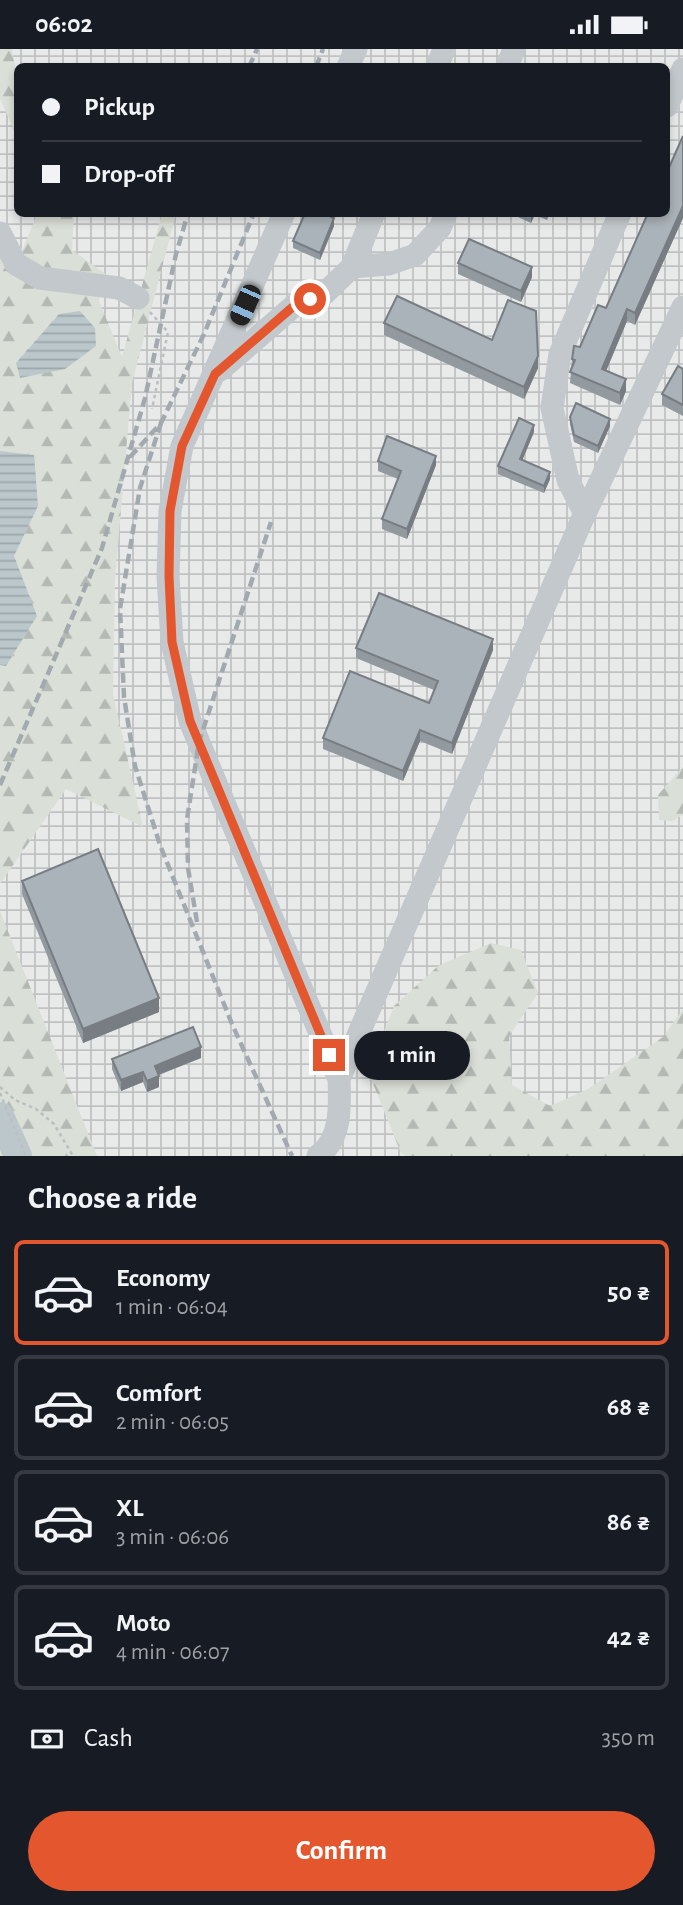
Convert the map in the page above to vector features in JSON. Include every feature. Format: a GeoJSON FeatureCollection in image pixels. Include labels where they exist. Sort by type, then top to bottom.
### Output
{"type":"FeatureCollection","features":[{"type":"Feature","properties":{"kind":"lane"},"geometry":{"type":"LineString","coordinates":[[670,99],[683,69]]}},
{"type":"Feature","properties":{"kind":"lane"},"geometry":{"type":"LineString","coordinates":[[282,217],[182,446],[170,511],[169,576],[172,642],[190,721],[339,1079],[341,1107],[334,1136],[318,1156]]}},
{"type":"Feature","properties":{"kind":"lane"},"geometry":{"type":"LineString","coordinates":[[215,374],[295,305],[324,294],[352,267],[372,217]]}},
{"type":"Feature","properties":{"kind":"lane"},"geometry":{"type":"LineString","coordinates":[[352,267],[389,264],[415,255],[440,228],[444,217]]}},
{"type":"Feature","properties":{"kind":"lane"},"geometry":{"type":"LineString","coordinates":[[585,514],[568,479],[552,408],[560,354],[619,217]]}},
{"type":"Feature","properties":{"kind":"lane"},"geometry":{"type":"LineString","coordinates":[[0,233],[16,264],[40,278],[119,288],[138,298]]}},
{"type":"Feature","properties":{"kind":"lane"},"geometry":{"type":"LineString","coordinates":[[339,1079],[585,514],[683,307]]}},
{"type":"Feature","properties":{"kind":"path"},"geometry":{"type":"LineString","coordinates":[[138,298],[168,332],[152,409]]}},
{"type":"Feature","properties":{"kind":"path"},"geometry":{"type":"LineString","coordinates":[[0,1087],[15,1100],[36,1108],[54,1124],[73,1156]]}},
{"type":"Feature","properties":{"kind":"path"},"geometry":{"type":"LineString","coordinates":[[0,1093],[26,1156]]}},
{"type":"Feature","properties":{"kind":"shaded area"},"geometry":{"type":"Polygon","coordinates":[[[0,49],[683,49],[683,1156],[0,1156],[0,49]]]}},
{"type":"Feature","properties":{"kind":"shaded area"},"geometry":{"type":"Polygon","coordinates":[[[80,311],[95,328],[96,346],[65,369],[20,378],[16,363],[59,314],[80,311]]]}},
{"type":"Feature","properties":{"kind":"shaded area"},"geometry":{"type":"Polygon","coordinates":[[[0,451],[34,455],[38,506],[14,556],[37,616],[6,666],[0,665],[0,451]]]}},
{"type":"Feature","properties":{"kind":"green space"},"geometry":{"type":"Polygon","coordinates":[[[0,49],[12,49],[14,130],[0,99],[0,49]]]}},
{"type":"Feature","properties":{"kind":"green space"},"geometry":{"type":"Polygon","coordinates":[[[36,217],[74,217],[72,250],[107,275],[99,301],[122,357],[161,217],[175,217],[132,383],[115,580],[113,694],[143,827],[66,789],[0,884],[0,665],[6,666],[37,616],[14,556],[38,506],[34,456],[0,451],[0,239],[23,249],[36,217]],[[81,311],[58,315],[16,363],[20,378],[81,311]]]}},
{"type":"Feature","properties":{"kind":"green space"},"geometry":{"type":"Polygon","coordinates":[[[683,767],[683,815],[672,821],[659,820],[658,795],[683,767]]]}},
{"type":"Feature","properties":{"kind":"green space"},"geometry":{"type":"Polygon","coordinates":[[[0,911],[97,1156],[0,1156],[0,911]]]}},
{"type":"Feature","properties":{"kind":"green space"},"geometry":{"type":"Polygon","coordinates":[[[491,943],[521,950],[538,993],[509,1036],[512,1085],[550,1106],[588,1089],[663,1037],[683,1009],[683,1156],[406,1156],[401,1153],[368,1071],[394,1006],[438,966],[491,943]]]}},
{"type":"Feature","properties":{"kind":"building"},"geometry":{"type":"Polygon","coordinates":[[[683,136],[683,206],[635,313],[627,309],[602,369],[626,379],[620,393],[570,372],[575,360],[572,359],[574,346],[580,347],[598,305],[606,308],[646,217],[670,217],[670,165],[683,136]]]}},
{"type":"Feature","properties":{"kind":"building"},"geometry":{"type":"Polygon","coordinates":[[[303,217],[334,218],[320,253],[293,241],[303,217]]]}},
{"type":"Feature","properties":{"kind":"building"},"geometry":{"type":"Polygon","coordinates":[[[469,239],[532,267],[521,291],[458,263],[469,239]]]}},
{"type":"Feature","properties":{"kind":"building"},"geometry":{"type":"Polygon","coordinates":[[[397,296],[492,340],[508,300],[536,311],[538,356],[524,387],[384,323],[397,296]]]}},
{"type":"Feature","properties":{"kind":"building"},"geometry":{"type":"Polygon","coordinates":[[[678,366],[683,369],[683,405],[662,394],[678,366]]]}},
{"type":"Feature","properties":{"kind":"building"},"geometry":{"type":"Polygon","coordinates":[[[576,403],[610,419],[598,446],[574,435],[570,417],[576,403]]]}},
{"type":"Feature","properties":{"kind":"building"},"geometry":{"type":"Polygon","coordinates":[[[519,418],[534,425],[520,459],[550,472],[544,486],[498,466],[519,418]]]}},
{"type":"Feature","properties":{"kind":"building"},"geometry":{"type":"Polygon","coordinates":[[[387,436],[436,456],[407,529],[382,519],[401,471],[378,461],[387,436]]]}},
{"type":"Feature","properties":{"kind":"building"},"geometry":{"type":"Polygon","coordinates":[[[379,593],[493,639],[452,743],[420,730],[403,771],[323,738],[350,671],[429,703],[438,681],[356,648],[379,593]]]}},
{"type":"Feature","properties":{"kind":"building"},"geometry":{"type":"Polygon","coordinates":[[[98,849],[159,998],[83,1029],[22,881],[98,849]]]}},
{"type":"Feature","properties":{"kind":"building"},"geometry":{"type":"Polygon","coordinates":[[[193,1027],[201,1047],[155,1066],[159,1076],[147,1081],[143,1072],[121,1080],[112,1059],[193,1027]]]}},
{"type":"Feature","properties":{"kind":"waterway"},"geometry":{"type":"LineString","coordinates":[[0,1116],[18,1156]]}},
{"type":"Feature","properties":{"kind":"railway"},"geometry":{"type":"LineString","coordinates":[[251,63],[257,49]]}},
{"type":"Feature","properties":{"kind":"railway"},"geometry":{"type":"LineString","coordinates":[[318,63],[323,49]]}},
{"type":"Feature","properties":{"kind":"railway"},"geometry":{"type":"LineString","coordinates":[[0,785],[102,548],[145,398],[176,254],[187,217]]}},
{"type":"Feature","properties":{"kind":"railway"},"geometry":{"type":"LineString","coordinates":[[130,457],[161,423],[204,334],[252,217]]}},
{"type":"Feature","properties":{"kind":"railway"},"geometry":{"type":"LineString","coordinates":[[161,423],[140,488],[120,609],[124,697],[135,766],[160,845],[232,1024],[292,1156]]}},
{"type":"Feature","properties":{"kind":"railway"},"geometry":{"type":"LineString","coordinates":[[197,922],[188,868],[187,819],[199,742],[271,522]]}},
{"type":"Feature","properties":{"kind":"route"},"geometry":{"type":"LineString","coordinates":[[310,299],[295,305],[215,374],[182,446],[170,511],[169,576],[172,642],[190,721],[329,1055]]}}]}
